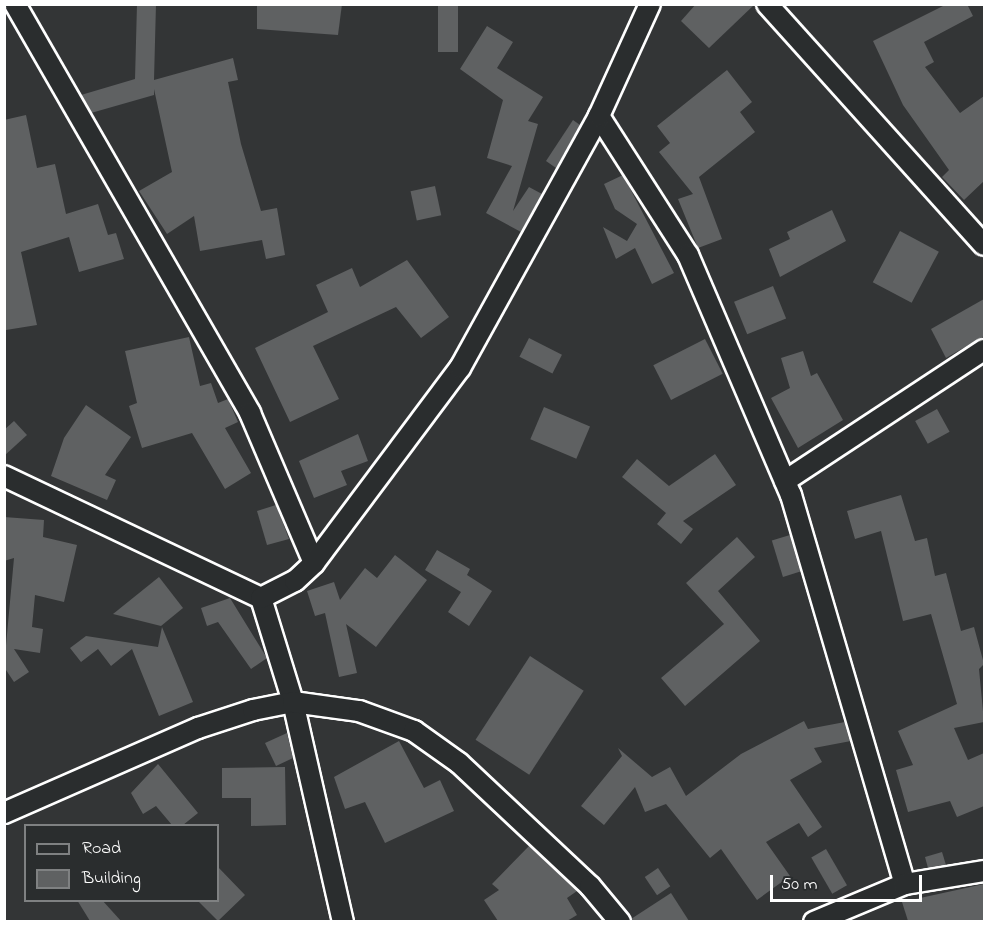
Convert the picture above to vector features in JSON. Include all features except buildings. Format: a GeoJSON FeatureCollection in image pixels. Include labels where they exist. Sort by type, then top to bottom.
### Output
{"type":"FeatureCollection","features":[{"type":"Feature","properties":{"kind":"street"},"geometry":{"type":"LineString","coordinates":[[15,4],[250,413],[314,563]]}},
{"type":"Feature","properties":{"kind":"street"},"geometry":{"type":"LineString","coordinates":[[261,598],[296,581],[314,563],[460,368],[599,116],[650,4]]}},
{"type":"Feature","properties":{"kind":"street"},"geometry":{"type":"LineString","coordinates":[[767,4],[984,245]]}},
{"type":"Feature","properties":{"kind":"street"},"geometry":{"type":"LineString","coordinates":[[599,116],[688,255],[785,481],[905,884]]}},
{"type":"Feature","properties":{"kind":"street"},"geometry":{"type":"LineString","coordinates":[[785,481],[984,350]]}},
{"type":"Feature","properties":{"kind":"street"},"geometry":{"type":"LineString","coordinates":[[4,476],[261,598],[293,702],[343,921]]}},
{"type":"Feature","properties":{"kind":"street"},"geometry":{"type":"LineString","coordinates":[[4,813],[198,728],[293,702],[359,711],[414,731],[459,763],[620,921]]}},
{"type":"Feature","properties":{"kind":"street"},"geometry":{"type":"LineString","coordinates":[[814,921],[905,884],[984,871]]}}]}
